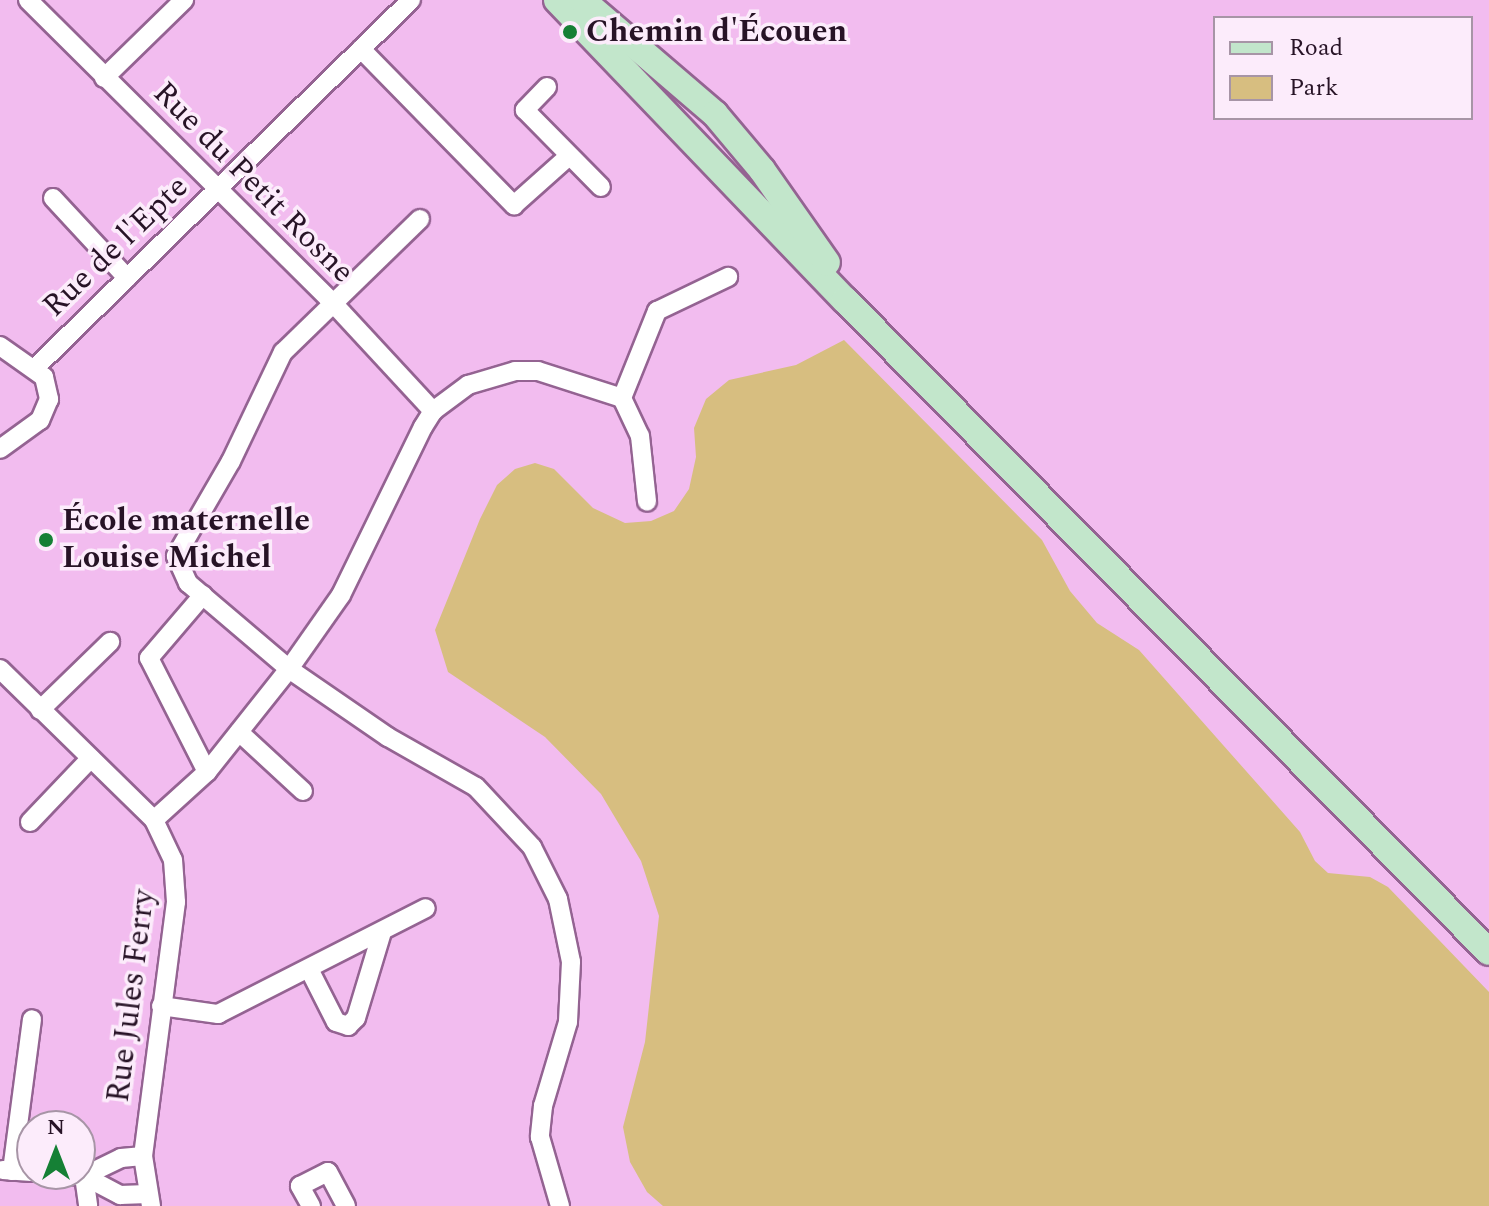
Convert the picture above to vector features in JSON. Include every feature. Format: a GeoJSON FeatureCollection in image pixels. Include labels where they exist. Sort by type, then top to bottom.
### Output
{"type":"FeatureCollection","features":[{"type":"Feature","properties":{"kind":"main road"},"geometry":{"type":"LineString","coordinates":[[557,0],[1489,952]]}},
{"type":"Feature","properties":{"kind":"main road"},"geometry":{"type":"LineString","coordinates":[[582,0],[715,114],[897,349]]}},
{"type":"Feature","properties":{"kind":"street","name":"Rue du Petit Rosne"},"geometry":{"type":"LineString","coordinates":[[28,0],[216,191],[332,302],[433,411]]}},
{"type":"Feature","properties":{"kind":"street"},"geometry":{"type":"LineString","coordinates":[[104,78],[184,0]]}},
{"type":"Feature","properties":{"kind":"street","name":"Rue de l'Epte"},"geometry":{"type":"LineString","coordinates":[[35,368],[411,0]]}},
{"type":"Feature","properties":{"kind":"street"},"geometry":{"type":"LineString","coordinates":[[361,49],[514,205],[569,156]]}},
{"type":"Feature","properties":{"kind":"street"},"geometry":{"type":"LineString","coordinates":[[547,87],[525,110],[601,187]]}},
{"type":"Feature","properties":{"kind":"street"},"geometry":{"type":"LineString","coordinates":[[53,198],[127,278]]}},
{"type":"Feature","properties":{"kind":"street"},"geometry":{"type":"LineString","coordinates":[[420,219],[283,352],[231,461],[180,543],[178,568],[203,595],[289,669],[377,730],[476,787],[516,824],[546,872],[558,899],[571,962],[568,1022],[543,1106],[540,1137],[560,1206]]}},
{"type":"Feature","properties":{"kind":"street"},"geometry":{"type":"LineString","coordinates":[[622,398],[657,311],[728,277]]}},
{"type":"Feature","properties":{"kind":"street"},"geometry":{"type":"LineString","coordinates":[[0,346],[12,359],[35,368],[48,388],[46,409],[40,420],[0,449]]}},
{"type":"Feature","properties":{"kind":"street"},"geometry":{"type":"LineString","coordinates":[[154,820],[207,772],[289,669],[341,595],[433,411],[468,385],[515,371],[579,380],[622,398],[640,436],[647,502]]}},
{"type":"Feature","properties":{"kind":"street"},"geometry":{"type":"LineString","coordinates":[[203,595],[149,658],[207,772]]}},
{"type":"Feature","properties":{"kind":"street"},"geometry":{"type":"LineString","coordinates":[[40,710],[110,642]]}},
{"type":"Feature","properties":{"kind":"street","name":"Rue Jules Ferry"},"geometry":{"type":"LineString","coordinates":[[0,669],[154,820],[169,846],[177,875],[143,1156],[149,1200]]}},
{"type":"Feature","properties":{"kind":"street"},"geometry":{"type":"LineString","coordinates":[[239,732],[303,791]]}},
{"type":"Feature","properties":{"kind":"street"},"geometry":{"type":"LineString","coordinates":[[30,822],[91,758]]}},
{"type":"Feature","properties":{"kind":"street"},"geometry":{"type":"LineString","coordinates":[[161,1006],[218,1014],[426,908]]}},
{"type":"Feature","properties":{"kind":"street"},"geometry":{"type":"LineString","coordinates":[[309,969],[336,1022],[348,1026],[356,1018],[382,932]]}},
{"type":"Feature","properties":{"kind":"street"},"geometry":{"type":"LineString","coordinates":[[6,1170],[32,1019]]}},
{"type":"Feature","properties":{"kind":"street"},"geometry":{"type":"LineString","coordinates":[[96,1170],[121,1158],[143,1156]]}},
{"type":"Feature","properties":{"kind":"street"},"geometry":{"type":"LineString","coordinates":[[311,1206],[300,1186],[328,1172],[346,1206]]}},
{"type":"Feature","properties":{"kind":"street"},"geometry":{"type":"LineString","coordinates":[[96,1182],[120,1195],[149,1200]]}},
{"type":"Feature","properties":{"kind":"green space"},"geometry":{"type":"Polygon","coordinates":[[[844,340],[1042,540],[1070,591],[1097,623],[1139,650],[1300,832],[1315,861],[1328,873],[1370,877],[1388,887],[1489,992],[1489,1206],[663,1206],[647,1192],[630,1162],[623,1127],[645,1042],[659,916],[641,861],[601,794],[545,737],[448,672],[435,630],[480,519],[497,485],[515,469],[535,463],[554,469],[593,508],[625,523],[651,521],[674,511],[689,489],[696,457],[694,428],[706,399],[729,380],[796,365],[844,340]]]}},
{"type":"Feature","properties":{"kind":"place","name":"Chemin d'Écouen"},"geometry":{"type":"Point","coordinates":[570,32]}},
{"type":"Feature","properties":{"kind":"place","name":"École maternelle Louise Michel"},"geometry":{"type":"Point","coordinates":[46,540]}}]}
